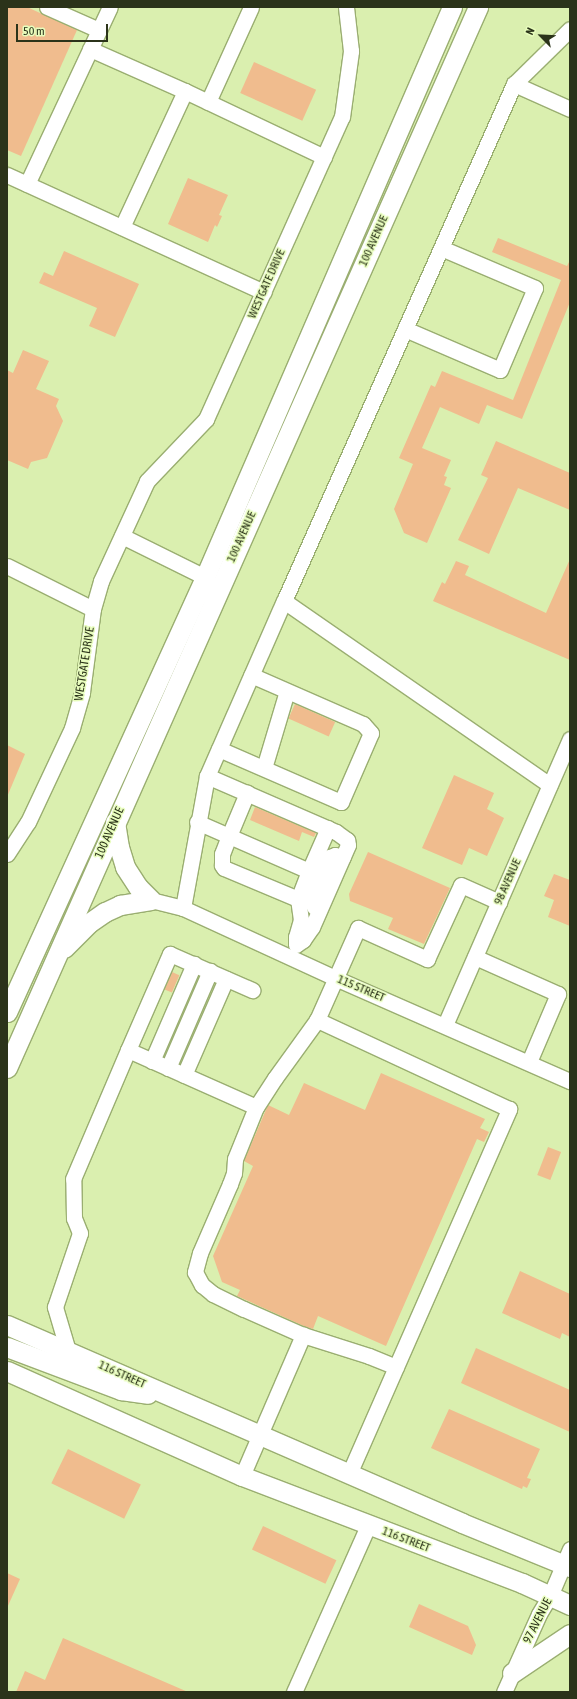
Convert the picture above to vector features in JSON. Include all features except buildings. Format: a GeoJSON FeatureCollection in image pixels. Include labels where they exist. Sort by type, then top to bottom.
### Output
{"type":"FeatureCollection","features":[{"type":"Feature","properties":{"kind":"main road","name":"100 AVENUE"},"geometry":{"type":"LineString","coordinates":[[7,1012],[205,577],[452,7]]}},
{"type":"Feature","properties":{"kind":"main road","name":"100 AVENUE"},"geometry":{"type":"LineString","coordinates":[[7,1068],[55,956],[478,7]]}},
{"type":"Feature","properties":{"kind":"main road"},"geometry":{"type":"LineString","coordinates":[[115,822],[119,847],[125,867],[138,887],[151,900]]}},
{"type":"Feature","properties":{"kind":"main road"},"geometry":{"type":"LineString","coordinates":[[55,956],[89,923],[105,912],[120,905],[151,900]]}},
{"type":"Feature","properties":{"kind":"main road"},"geometry":{"type":"LineString","coordinates":[[7,1317],[24,1332]]}},
{"type":"Feature","properties":{"kind":"main road","name":"116 STREET"},"geometry":{"type":"LineString","coordinates":[[7,1325],[259,1433],[462,1523],[568,1560]]}},
{"type":"Feature","properties":{"kind":"main road"},"geometry":{"type":"LineString","coordinates":[[7,1347],[121,1390],[175,1398]]}},
{"type":"Feature","properties":{"kind":"main road","name":"116 STREET"},"geometry":{"type":"LineString","coordinates":[[7,1371],[242,1476],[368,1526],[522,1584],[570,1605]]}},
{"type":"Feature","properties":{"kind":"main road"},"geometry":{"type":"LineString","coordinates":[[512,1673],[570,1634]]}},
{"type":"Feature","properties":{"kind":"street"},"geometry":{"type":"LineString","coordinates":[[47,7],[99,30]]}},
{"type":"Feature","properties":{"kind":"street"},"geometry":{"type":"LineString","coordinates":[[27,184],[110,7]]}},
{"type":"Feature","properties":{"kind":"street"},"geometry":{"type":"LineString","coordinates":[[208,102],[251,7]]}},
{"type":"Feature","properties":{"kind":"street","name":"WESTGATE DRIVE"},"geometry":{"type":"LineString","coordinates":[[7,854],[28,822],[72,728],[82,692],[93,609],[101,581],[147,481],[206,420],[342,117],[351,51],[346,7]]}},
{"type":"Feature","properties":{"kind":"street"},"geometry":{"type":"LineString","coordinates":[[183,908],[197,822],[207,776],[284,601],[514,84],[570,29]]}},
{"type":"Feature","properties":{"kind":"street"},"geometry":{"type":"LineString","coordinates":[[90,49],[185,91],[324,157]]}},
{"type":"Feature","properties":{"kind":"street"},"geometry":{"type":"LineString","coordinates":[[514,84],[570,109]]}},
{"type":"Feature","properties":{"kind":"street"},"geometry":{"type":"LineString","coordinates":[[122,227],[185,91]]}},
{"type":"Feature","properties":{"kind":"street"},"geometry":{"type":"LineString","coordinates":[[7,175],[264,292]]}},
{"type":"Feature","properties":{"kind":"street"},"geometry":{"type":"LineString","coordinates":[[405,329],[500,370],[535,288],[441,248]]}},
{"type":"Feature","properties":{"kind":"street"},"geometry":{"type":"LineString","coordinates":[[122,536],[205,577]]}},
{"type":"Feature","properties":{"kind":"street"},"geometry":{"type":"LineString","coordinates":[[7,566],[93,609]]}},
{"type":"Feature","properties":{"kind":"street"},"geometry":{"type":"LineString","coordinates":[[284,601],[550,785]]}},
{"type":"Feature","properties":{"kind":"street"},"geometry":{"type":"LineString","coordinates":[[219,749],[341,802],[371,734],[363,724],[252,675]]}},
{"type":"Feature","properties":{"kind":"street"},"geometry":{"type":"LineString","coordinates":[[264,768],[288,691]]}},
{"type":"Feature","properties":{"kind":"street","name":"98 AVENUE"},"geometry":{"type":"LineString","coordinates":[[445,1025],[570,738]]}},
{"type":"Feature","properties":{"kind":"street"},"geometry":{"type":"LineString","coordinates":[[207,776],[328,828],[344,836],[347,840],[348,845],[316,918],[303,940],[294,950]]}},
{"type":"Feature","properties":{"kind":"street"},"geometry":{"type":"LineString","coordinates":[[247,793],[229,836],[221,860],[224,868],[305,900],[316,918]]}},
{"type":"Feature","properties":{"kind":"street"},"geometry":{"type":"LineString","coordinates":[[197,822],[309,871]]}},
{"type":"Feature","properties":{"kind":"street"},"geometry":{"type":"LineString","coordinates":[[294,950],[305,900],[309,871],[328,828]]}},
{"type":"Feature","properties":{"kind":"street"},"geometry":{"type":"LineString","coordinates":[[305,900],[323,874],[323,867],[326,861],[335,855],[343,857]]}},
{"type":"Feature","properties":{"kind":"street"},"geometry":{"type":"LineString","coordinates":[[396,1367],[369,1356],[303,1335],[213,1294],[202,1285],[195,1272],[200,1253],[230,1184],[234,1173],[235,1159],[256,1107],[317,1020],[358,928],[427,959],[460,885],[499,902]]}},
{"type":"Feature","properties":{"kind":"street","name":"115 STREET"},"geometry":{"type":"LineString","coordinates":[[151,900],[183,908],[294,950],[335,978],[570,1081]]}},
{"type":"Feature","properties":{"kind":"street"},"geometry":{"type":"LineString","coordinates":[[156,1063],[170,954],[252,990]]}},
{"type":"Feature","properties":{"kind":"street"},"geometry":{"type":"LineString","coordinates":[[475,958],[558,994],[529,1062]]}},
{"type":"Feature","properties":{"kind":"street"},"geometry":{"type":"LineString","coordinates":[[68,1351],[59,1326],[55,1307],[80,1233],[74,1218],[73,1179],[156,1063],[202,968]]}},
{"type":"Feature","properties":{"kind":"street"},"geometry":{"type":"LineString","coordinates":[[156,1063],[202,968]]}},
{"type":"Feature","properties":{"kind":"street"},"geometry":{"type":"LineString","coordinates":[[317,1020],[509,1109],[349,1474]]}},
{"type":"Feature","properties":{"kind":"street"},"geometry":{"type":"LineString","coordinates":[[156,1063],[256,1107]]}},
{"type":"Feature","properties":{"kind":"street"},"geometry":{"type":"LineString","coordinates":[[242,1476],[259,1433],[303,1335]]}},
{"type":"Feature","properties":{"kind":"street"},"geometry":{"type":"LineString","coordinates":[[294,1692],[368,1526]]}},
{"type":"Feature","properties":{"kind":"street","name":"97 AVENUE"},"geometry":{"type":"LineString","coordinates":[[504,1692],[539,1614],[568,1560]]}}]}
